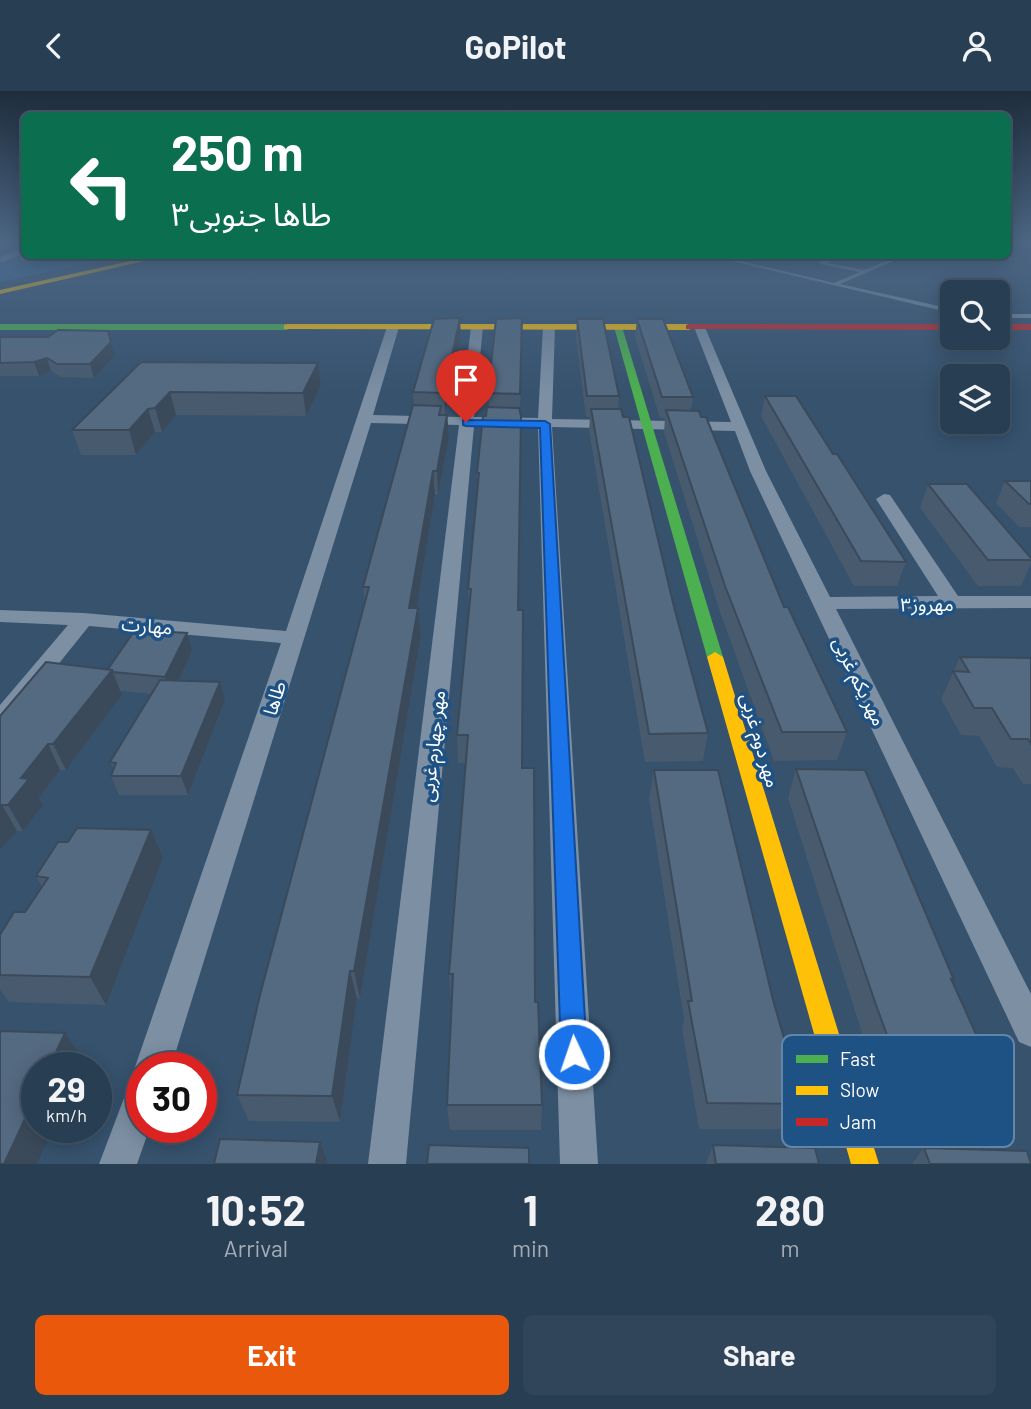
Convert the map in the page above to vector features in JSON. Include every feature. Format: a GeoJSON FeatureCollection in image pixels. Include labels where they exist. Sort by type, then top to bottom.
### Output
{"type":"FeatureCollection","features":[{"type":"Feature","properties":{"kind":"street"},"geometry":{"type":"LineString","coordinates":[[0,327],[940,327]]}},
{"type":"Feature","properties":{"kind":"street","name":"طاها"},"geometry":{"type":"LineString","coordinates":[[158,1052],[393,327]]}},
{"type":"Feature","properties":{"kind":"street","name":"مهر چهارم غربی"},"geometry":{"type":"LineString","coordinates":[[387,1164],[477,327]]}},
{"type":"Feature","properties":{"kind":"street"},"geometry":{"type":"LineString","coordinates":[[549,327],[545,424],[579,1164]]}},
{"type":"Feature","properties":{"kind":"street","name":"مهر دوم غربی"},"geometry":{"type":"LineString","coordinates":[[618,327],[826,1035]]}},
{"type":"Feature","properties":{"kind":"street","name":"مهر یکم غربی"},"geometry":{"type":"LineString","coordinates":[[700,327],[758,471],[1031,1030]]}},
{"type":"Feature","properties":{"kind":"street"},"geometry":{"type":"LineString","coordinates":[[1010,327],[1031,327]]}},
{"type":"Feature","properties":{"kind":"street"},"geometry":{"type":"LineString","coordinates":[[365,419],[740,427]]}},
{"type":"Feature","properties":{"kind":"street"},"geometry":{"type":"LineString","coordinates":[[884,499],[952,603]]}},
{"type":"Feature","properties":{"kind":"street","name":"مهروز۳"},"geometry":{"type":"LineString","coordinates":[[822,603],[1031,602]]}},
{"type":"Feature","properties":{"kind":"street","name":"مهارت"},"geometry":{"type":"LineString","coordinates":[[0,616],[84,619],[294,638]]}},
{"type":"Feature","properties":{"kind":"street"},"geometry":{"type":"LineString","coordinates":[[0,721],[84,619]]}},
{"type":"Feature","properties":{"kind":"street"},"geometry":{"type":"LineString","coordinates":[[118,1164],[126,1142]]}},
{"type":"Feature","properties":{"kind":"street","name":"مهر دوم غربی"},"geometry":{"type":"LineString","coordinates":[[859,1147],[864,1164]]}},
{"type":"Feature","properties":{"kind":"lane"},"geometry":{"type":"LineString","coordinates":[[870,292],[940,308]]}},
{"type":"Feature","properties":{"kind":"lane"},"geometry":{"type":"LineString","coordinates":[[1010,316],[1031,316]]}},
{"type":"Feature","properties":{"kind":"building"},"geometry":{"type":"Polygon","coordinates":[[[460,318],[444,393],[413,392],[434,319],[460,318]]]}},
{"type":"Feature","properties":{"kind":"building"},"geometry":{"type":"Polygon","coordinates":[[[522,318],[520,394],[488,393],[496,319],[522,318]]]}},
{"type":"Feature","properties":{"kind":"building"},"geometry":{"type":"Polygon","coordinates":[[[577,319],[603,319],[619,396],[587,396],[577,319]]]}},
{"type":"Feature","properties":{"kind":"building"},"geometry":{"type":"Polygon","coordinates":[[[637,319],[663,319],[693,397],[662,397],[637,319]]]}},
{"type":"Feature","properties":{"kind":"building"},"geometry":{"type":"Polygon","coordinates":[[[58,330],[108,331],[111,342],[90,364],[57,364],[47,358],[34,362],[0,363],[0,337],[48,337],[58,330]]]}},
{"type":"Feature","properties":{"kind":"building"},"geometry":{"type":"Polygon","coordinates":[[[141,362],[318,363],[303,393],[170,392],[155,408],[148,409],[129,430],[72,430],[141,362]]]}},
{"type":"Feature","properties":{"kind":"building"},"geometry":{"type":"Polygon","coordinates":[[[765,396],[796,396],[833,454],[837,454],[906,562],[861,561],[765,396]]]}},
{"type":"Feature","properties":{"kind":"building"},"geometry":{"type":"Polygon","coordinates":[[[413,405],[441,406],[439,415],[447,415],[437,471],[433,471],[409,608],[418,608],[354,971],[350,971],[332,1096],[237,1095],[260,995],[369,587],[363,587],[413,405]]]}},
{"type":"Feature","properties":{"kind":"building"},"geometry":{"type":"Polygon","coordinates":[[[487,407],[519,408],[521,416],[518,610],[523,610],[522,768],[534,768],[535,1002],[538,1002],[542,1105],[447,1105],[453,974],[449,974],[468,735],[457,735],[471,589],[468,589],[477,473],[483,416],[486,416],[487,407]]]}},
{"type":"Feature","properties":{"kind":"building"},"geometry":{"type":"Polygon","coordinates":[[[591,409],[621,409],[623,417],[629,417],[674,607],[708,733],[649,734],[591,409]]]}},
{"type":"Feature","properties":{"kind":"building"},"geometry":{"type":"Polygon","coordinates":[[[666,410],[699,411],[701,417],[706,417],[784,607],[788,607],[847,732],[782,732],[725,586],[666,410]]]}},
{"type":"Feature","properties":{"kind":"building"},"geometry":{"type":"Polygon","coordinates":[[[1005,481],[1031,481],[1031,504],[1029,504],[1005,481]]]}},
{"type":"Feature","properties":{"kind":"building"},"geometry":{"type":"Polygon","coordinates":[[[928,484],[967,484],[1031,560],[988,560],[928,484]]]}},
{"type":"Feature","properties":{"kind":"building"},"geometry":{"type":"Polygon","coordinates":[[[135,630],[187,633],[165,677],[113,672],[108,669],[135,630]]]}},
{"type":"Feature","properties":{"kind":"building"},"geometry":{"type":"Polygon","coordinates":[[[960,657],[1031,658],[1031,744],[1028,739],[1011,739],[992,708],[974,708],[953,671],[969,672],[960,657]]]}},
{"type":"Feature","properties":{"kind":"building"},"geometry":{"type":"Polygon","coordinates":[[[46,662],[112,670],[53,744],[48,744],[21,778],[29,779],[8,805],[0,807],[0,716],[46,662]]]}},
{"type":"Feature","properties":{"kind":"building"},"geometry":{"type":"Polygon","coordinates":[[[160,680],[220,682],[181,776],[111,776],[116,763],[110,762],[160,680]]]}},
{"type":"Feature","properties":{"kind":"building"},"geometry":{"type":"Polygon","coordinates":[[[796,769],[865,770],[976,1035],[887,1035],[796,769]]]}},
{"type":"Feature","properties":{"kind":"building"},"geometry":{"type":"Polygon","coordinates":[[[654,770],[718,770],[783,1035],[782,1104],[707,1103],[688,1001],[692,1001],[654,770]]]}},
{"type":"Feature","properties":{"kind":"building"},"geometry":{"type":"Polygon","coordinates":[[[77,828],[151,830],[90,977],[0,975],[0,935],[14,912],[25,912],[48,878],[36,876],[58,842],[68,842],[77,828]]]}},
{"type":"Feature","properties":{"kind":"building"},"geometry":{"type":"Polygon","coordinates":[[[0,1031],[65,1033],[56,1052],[21,1052],[21,1127],[4,1164],[0,1164],[0,1031]]]}},
{"type":"Feature","properties":{"kind":"building"},"geometry":{"type":"Polygon","coordinates":[[[220,1139],[320,1142],[316,1164],[214,1164],[220,1139]]]}},
{"type":"Feature","properties":{"kind":"building"},"geometry":{"type":"Polygon","coordinates":[[[429,1145],[529,1148],[529,1164],[427,1164],[429,1145]]]}},
{"type":"Feature","properties":{"kind":"building"},"geometry":{"type":"Polygon","coordinates":[[[713,1145],[815,1148],[819,1164],[716,1164],[713,1145]]]}},
{"type":"Feature","properties":{"kind":"building"},"geometry":{"type":"Polygon","coordinates":[[[924,1148],[1027,1151],[1031,1164],[930,1164],[924,1148]]]}},
{"type":"Feature","properties":{"kind":"traffic: fast"},"geometry":{"type":"LineString","coordinates":[[0,327],[287,327]]}},
{"type":"Feature","properties":{"kind":"traffic: fast"},"geometry":{"type":"LineString","coordinates":[[618,327],[715,657]]}},
{"type":"Feature","properties":{"kind":"traffic: slow"},"geometry":{"type":"LineString","coordinates":[[287,327],[689,327]]}},
{"type":"Feature","properties":{"kind":"traffic: slow"},"geometry":{"type":"LineString","coordinates":[[715,657],[827,1035]]}},
{"type":"Feature","properties":{"kind":"traffic: slow"},"geometry":{"type":"LineString","coordinates":[[860,1147],[865,1164]]}},
{"type":"Feature","properties":{"kind":"traffic: jam"},"geometry":{"type":"LineString","coordinates":[[689,327],[940,327]]}},
{"type":"Feature","properties":{"kind":"traffic: jam"},"geometry":{"type":"LineString","coordinates":[[1010,327],[1031,327]]}},
{"type":"Feature","properties":{"kind":"route"},"geometry":{"type":"LineString","coordinates":[[466,422],[545,424],[574,1054]]}}]}
